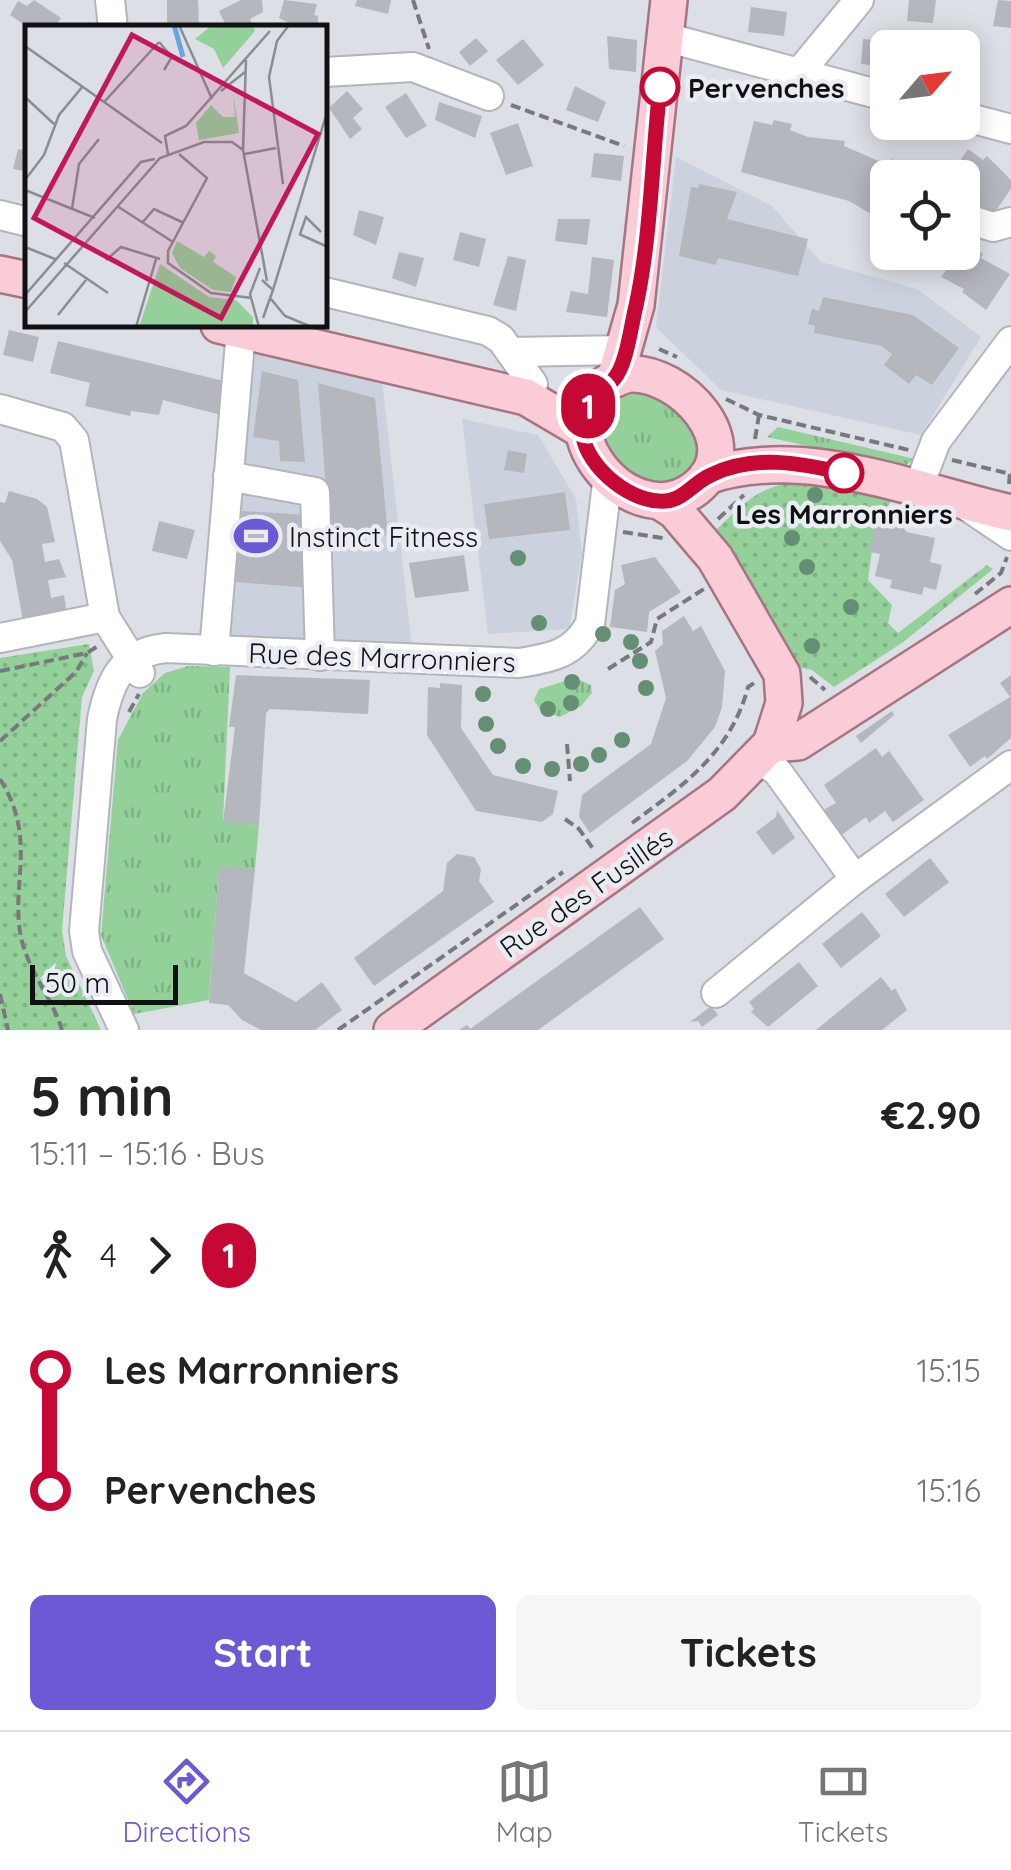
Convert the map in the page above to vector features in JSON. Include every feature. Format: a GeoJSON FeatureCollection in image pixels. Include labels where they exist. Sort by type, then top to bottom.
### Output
{"type":"FeatureCollection","features":[{"type":"Feature","properties":{"kind":"main road"},"geometry":{"type":"LineString","coordinates":[[639,368],[636,305],[669,0]]}},
{"type":"Feature","properties":{"kind":"main road"},"geometry":{"type":"LineString","coordinates":[[0,258],[25,262]]}},
{"type":"Feature","properties":{"kind":"main road"},"geometry":{"type":"LineString","coordinates":[[0,274],[25,279]]}},
{"type":"Feature","properties":{"kind":"main road"},"geometry":{"type":"LineString","coordinates":[[230,328],[526,397],[582,430]]}},
{"type":"Feature","properties":{"kind":"main road"},"geometry":{"type":"LineString","coordinates":[[297,328],[533,384],[639,368],[696,406],[716,411],[744,441],[922,475],[1010,521]]}},
{"type":"Feature","properties":{"kind":"main road"},"geometry":{"type":"LineString","coordinates":[[639,368],[589,403],[582,430],[590,456],[608,475],[685,520],[710,573],[782,674],[784,703],[765,752]]}},
{"type":"Feature","properties":{"kind":"main road"},"geometry":{"type":"LineString","coordinates":[[710,573],[704,479],[716,452],[716,411]]}},
{"type":"Feature","properties":{"kind":"main road"},"geometry":{"type":"LineString","coordinates":[[654,500],[684,495],[704,479],[773,461],[922,475],[958,501],[1010,521]]}},
{"type":"Feature","properties":{"kind":"main road"},"geometry":{"type":"LineString","coordinates":[[765,752],[798,742],[1011,605]]}},
{"type":"Feature","properties":{"kind":"main road","name":"Rue des Fusillés"},"geometry":{"type":"LineString","coordinates":[[392,1030],[688,820],[765,752]]}},
{"type":"Feature","properties":{"kind":"street"},"geometry":{"type":"LineString","coordinates":[[110,0],[113,25]]}},
{"type":"Feature","properties":{"kind":"street"},"geometry":{"type":"LineString","coordinates":[[799,73],[858,0]]}},
{"type":"Feature","properties":{"kind":"street"},"geometry":{"type":"LineString","coordinates":[[665,37],[870,91]]}},
{"type":"Feature","properties":{"kind":"street"},"geometry":{"type":"LineString","coordinates":[[328,72],[396,66],[441,77],[488,96]]}},
{"type":"Feature","properties":{"kind":"street"},"geometry":{"type":"LineString","coordinates":[[980,121],[1011,129]]}},
{"type":"Feature","properties":{"kind":"street"},"geometry":{"type":"LineString","coordinates":[[0,215],[25,221]]}},
{"type":"Feature","properties":{"kind":"street"},"geometry":{"type":"LineString","coordinates":[[980,223],[993,228],[1011,222]]}},
{"type":"Feature","properties":{"kind":"street"},"geometry":{"type":"LineString","coordinates":[[328,293],[488,330],[511,352],[533,384]]}},
{"type":"Feature","properties":{"kind":"street"},"geometry":{"type":"LineString","coordinates":[[203,651],[228,476],[230,328]]}},
{"type":"Feature","properties":{"kind":"street"},"geometry":{"type":"LineString","coordinates":[[922,475],[1011,341]]}},
{"type":"Feature","properties":{"kind":"street"},"geometry":{"type":"LineString","coordinates":[[511,352],[639,368]]}},
{"type":"Feature","properties":{"kind":"street"},"geometry":{"type":"LineString","coordinates":[[0,409],[63,427],[74,440],[106,617],[137,675],[123,691],[101,734],[84,931],[94,970],[124,1030]]}},
{"type":"Feature","properties":{"kind":"street","name":"Rue des Marronniers"},"geometry":{"type":"LineString","coordinates":[[137,675],[203,651],[519,663],[566,652],[580,643],[590,624],[604,539],[608,475]]}},
{"type":"Feature","properties":{"kind":"street"},"geometry":{"type":"LineString","coordinates":[[228,476],[315,492],[320,656]]}},
{"type":"Feature","properties":{"kind":"street"},"geometry":{"type":"LineString","coordinates":[[604,539],[619,518],[654,500]]}},
{"type":"Feature","properties":{"kind":"street"},"geometry":{"type":"LineString","coordinates":[[0,638],[106,617]]}},
{"type":"Feature","properties":{"kind":"street"},"geometry":{"type":"LineString","coordinates":[[765,752],[856,879]]}},
{"type":"Feature","properties":{"kind":"street"},"geometry":{"type":"LineString","coordinates":[[716,992],[856,879],[1011,765]]}},
{"type":"Feature","properties":{"kind":"path"},"geometry":{"type":"LineString","coordinates":[[413,0],[441,77]]}},
{"type":"Feature","properties":{"kind":"path"},"geometry":{"type":"LineString","coordinates":[[488,96],[652,156]]}},
{"type":"Feature","properties":{"kind":"path"},"geometry":{"type":"LineString","coordinates":[[716,411],[759,415],[922,475],[1011,474]]}},
{"type":"Feature","properties":{"kind":"path"},"geometry":{"type":"LineString","coordinates":[[972,596],[1006,564],[1010,521]]}},
{"type":"Feature","properties":{"kind":"path"},"geometry":{"type":"LineString","coordinates":[[608,669],[651,642],[657,619],[710,573]]}},
{"type":"Feature","properties":{"kind":"path"},"geometry":{"type":"LineString","coordinates":[[0,671],[87,653],[76,672],[0,741]]}},
{"type":"Feature","properties":{"kind":"path"},"geometry":{"type":"LineString","coordinates":[[622,830],[690,779],[715,754],[738,720],[752,682],[798,672],[834,695]]}},
{"type":"Feature","properties":{"kind":"path"},"geometry":{"type":"LineString","coordinates":[[126,719],[137,675]]}},
{"type":"Feature","properties":{"kind":"path"},"geometry":{"type":"LineString","coordinates":[[567,744],[570,781]]}},
{"type":"Feature","properties":{"kind":"path"},"geometry":{"type":"LineString","coordinates":[[0,779],[9,793],[24,848],[22,942],[62,1030]]}},
{"type":"Feature","properties":{"kind":"path"},"geometry":{"type":"LineString","coordinates":[[564,820],[579,829],[594,850],[608,840]]}},
{"type":"Feature","properties":{"kind":"path"},"geometry":{"type":"LineString","coordinates":[[338,1030],[578,861]]}},
{"type":"Feature","properties":{"kind":"path"},"geometry":{"type":"LineString","coordinates":[[0,994],[8,1030]]}},
{"type":"Feature","properties":{"kind":"shaded area"},"geometry":{"type":"Polygon","coordinates":[[[676,157],[772,206],[821,262],[917,289],[981,337],[921,435],[721,390],[656,327],[676,157]]]}},
{"type":"Feature","properties":{"kind":"shaded area"},"geometry":{"type":"Polygon","coordinates":[[[246,352],[382,380],[412,648],[228,638],[246,352]]]}},
{"type":"Feature","properties":{"kind":"shaded area"},"geometry":{"type":"Polygon","coordinates":[[[462,419],[538,435],[576,499],[582,553],[569,629],[488,634],[462,419]]]}},
{"type":"Feature","properties":{"kind":"green space"},"geometry":{"type":"Polygon","coordinates":[[[652,389],[686,415],[701,442],[696,463],[689,471],[658,489],[614,464],[597,429],[605,410],[616,398],[652,389]]]}},
{"type":"Feature","properties":{"kind":"green space"},"geometry":{"type":"Polygon","coordinates":[[[778,427],[915,459],[903,467],[767,437],[778,427]]]}},
{"type":"Feature","properties":{"kind":"green space"},"geometry":{"type":"Polygon","coordinates":[[[820,480],[892,500],[875,526],[868,580],[892,605],[888,623],[898,633],[987,565],[993,569],[902,643],[834,687],[812,670],[798,667],[752,597],[716,530],[762,492],[786,483],[820,480]]]}},
{"type":"Feature","properties":{"kind":"green space"},"geometry":{"type":"Polygon","coordinates":[[[89,644],[94,671],[82,697],[62,930],[66,956],[101,1030],[0,1030],[0,658],[89,644]]]}},
{"type":"Feature","properties":{"kind":"green space"},"geometry":{"type":"Polygon","coordinates":[[[188,666],[230,667],[223,821],[259,825],[255,869],[219,867],[209,1000],[134,1014],[101,935],[118,740],[143,693],[165,673],[188,666]]]}},
{"type":"Feature","properties":{"kind":"green space"},"geometry":{"type":"Polygon","coordinates":[[[575,678],[591,685],[592,693],[581,706],[560,717],[540,710],[534,700],[539,689],[575,678]]]}},
{"type":"Feature","properties":{"kind":"building"},"geometry":{"type":"Polygon","coordinates":[[[34,0],[61,18],[56,25],[25,25],[10,15],[18,1],[27,6],[34,0]]]}},
{"type":"Feature","properties":{"kind":"building"},"geometry":{"type":"Polygon","coordinates":[[[167,0],[198,0],[199,25],[167,25],[167,0]]]}},
{"type":"Feature","properties":{"kind":"building"},"geometry":{"type":"Polygon","coordinates":[[[241,0],[262,0],[263,12],[250,19],[253,25],[226,25],[219,11],[241,0]]]}},
{"type":"Feature","properties":{"kind":"building"},"geometry":{"type":"Polygon","coordinates":[[[284,0],[317,4],[314,15],[318,16],[318,25],[292,25],[279,18],[284,0]]]}},
{"type":"Feature","properties":{"kind":"building"},"geometry":{"type":"Polygon","coordinates":[[[357,0],[391,0],[388,14],[355,6],[357,0]]]}},
{"type":"Feature","properties":{"kind":"building"},"geometry":{"type":"Polygon","coordinates":[[[909,0],[936,0],[933,23],[907,21],[909,0]]]}},
{"type":"Feature","properties":{"kind":"building"},"geometry":{"type":"Polygon","coordinates":[[[998,0],[1011,1],[1011,28],[993,26],[998,0]]]}},
{"type":"Feature","properties":{"kind":"building"},"geometry":{"type":"Polygon","coordinates":[[[751,7],[787,12],[784,36],[748,32],[751,7]]]}},
{"type":"Feature","properties":{"kind":"building"},"geometry":{"type":"Polygon","coordinates":[[[607,36],[637,40],[636,72],[609,69],[607,36]]]}},
{"type":"Feature","properties":{"kind":"building"},"geometry":{"type":"Polygon","coordinates":[[[476,38],[488,51],[470,66],[459,52],[476,38]]]}},
{"type":"Feature","properties":{"kind":"building"},"geometry":{"type":"Polygon","coordinates":[[[523,39],[544,65],[518,85],[496,60],[523,39]]]}},
{"type":"Feature","properties":{"kind":"building"},"geometry":{"type":"Polygon","coordinates":[[[863,39],[870,40],[870,65],[861,64],[863,39]]]}},
{"type":"Feature","properties":{"kind":"building"},"geometry":{"type":"Polygon","coordinates":[[[575,86],[606,102],[598,122],[566,110],[575,86]]]}},
{"type":"Feature","properties":{"kind":"building"},"geometry":{"type":"Polygon","coordinates":[[[347,91],[363,109],[353,118],[362,129],[350,139],[329,108],[347,91]]]}},
{"type":"Feature","properties":{"kind":"building"},"geometry":{"type":"Polygon","coordinates":[[[406,93],[427,126],[406,138],[385,107],[406,93]]]}},
{"type":"Feature","properties":{"kind":"building"},"geometry":{"type":"Polygon","coordinates":[[[439,102],[482,116],[475,138],[435,120],[439,102]]]}},
{"type":"Feature","properties":{"kind":"building"},"geometry":{"type":"Polygon","coordinates":[[[774,120],[792,124],[790,130],[808,137],[845,141],[844,146],[876,160],[870,160],[870,213],[849,201],[741,172],[754,121],[772,125],[774,120]]]}},
{"type":"Feature","properties":{"kind":"building"},"geometry":{"type":"Polygon","coordinates":[[[518,123],[533,166],[506,175],[490,133],[518,123]]]}},
{"type":"Feature","properties":{"kind":"building"},"geometry":{"type":"Polygon","coordinates":[[[18,149],[25,150],[25,171],[13,169],[18,149]]]}},
{"type":"Feature","properties":{"kind":"building"},"geometry":{"type":"Polygon","coordinates":[[[968,149],[983,160],[987,156],[1011,180],[1011,189],[990,219],[980,212],[980,160],[960,160],[968,149]]]}},
{"type":"Feature","properties":{"kind":"building"},"geometry":{"type":"Polygon","coordinates":[[[594,153],[624,156],[621,181],[591,177],[594,153]]]}},
{"type":"Feature","properties":{"kind":"building"},"geometry":{"type":"Polygon","coordinates":[[[699,184],[737,192],[727,219],[808,239],[798,276],[718,258],[716,265],[679,256],[691,187],[698,188],[699,184]]]}},
{"type":"Feature","properties":{"kind":"building"},"geometry":{"type":"Polygon","coordinates":[[[359,210],[384,217],[376,245],[353,235],[359,210]]]}},
{"type":"Feature","properties":{"kind":"building"},"geometry":{"type":"Polygon","coordinates":[[[558,219],[590,219],[587,245],[555,241],[558,219]]]}},
{"type":"Feature","properties":{"kind":"building"},"geometry":{"type":"Polygon","coordinates":[[[460,232],[486,239],[479,267],[453,260],[460,232]]]}},
{"type":"Feature","properties":{"kind":"building"},"geometry":{"type":"Polygon","coordinates":[[[399,252],[424,258],[416,287],[392,278],[399,252]]]}},
{"type":"Feature","properties":{"kind":"building"},"geometry":{"type":"Polygon","coordinates":[[[980,252],[981,258],[1010,274],[986,310],[962,292],[964,289],[941,277],[946,270],[980,270],[980,252]]]}},
{"type":"Feature","properties":{"kind":"building"},"geometry":{"type":"Polygon","coordinates":[[[508,256],[526,260],[516,311],[493,305],[508,256]]]}},
{"type":"Feature","properties":{"kind":"building"},"geometry":{"type":"Polygon","coordinates":[[[592,257],[614,260],[607,317],[566,312],[571,291],[588,294],[592,257]]]}},
{"type":"Feature","properties":{"kind":"building"},"geometry":{"type":"Polygon","coordinates":[[[823,297],[913,315],[959,348],[932,385],[916,375],[909,384],[884,365],[892,354],[882,346],[814,333],[815,326],[808,324],[812,309],[819,311],[823,297]]]}},
{"type":"Feature","properties":{"kind":"building"},"geometry":{"type":"Polygon","coordinates":[[[9,330],[39,337],[33,362],[3,355],[9,330]]]}},
{"type":"Feature","properties":{"kind":"building"},"geometry":{"type":"Polygon","coordinates":[[[58,341],[224,381],[221,415],[163,400],[159,415],[131,411],[130,416],[85,406],[90,383],[50,373],[58,341]]]}},
{"type":"Feature","properties":{"kind":"building"},"geometry":{"type":"Polygon","coordinates":[[[262,371],[298,380],[305,462],[280,461],[279,441],[253,437],[262,371]]]}},
{"type":"Feature","properties":{"kind":"building"},"geometry":{"type":"Polygon","coordinates":[[[318,383],[375,398],[388,535],[330,543],[318,383]]]}},
{"type":"Feature","properties":{"kind":"building"},"geometry":{"type":"Polygon","coordinates":[[[508,450],[527,454],[524,473],[504,470],[508,450]]]}},
{"type":"Feature","properties":{"kind":"building"},"geometry":{"type":"Polygon","coordinates":[[[9,491],[37,499],[47,507],[55,542],[42,544],[45,562],[59,559],[66,577],[48,580],[51,598],[64,595],[67,614],[23,621],[12,560],[0,541],[0,502],[5,503],[9,491]]]}},
{"type":"Feature","properties":{"kind":"building"},"geometry":{"type":"Polygon","coordinates":[[[565,492],[570,530],[489,539],[484,504],[565,492]]]}},
{"type":"Feature","properties":{"kind":"building"},"geometry":{"type":"Polygon","coordinates":[[[242,511],[308,515],[312,588],[235,582],[242,511]]]}},
{"type":"Feature","properties":{"kind":"building"},"geometry":{"type":"Polygon","coordinates":[[[159,521],[195,530],[187,559],[152,551],[159,521]]]}},
{"type":"Feature","properties":{"kind":"building"},"geometry":{"type":"Polygon","coordinates":[[[899,524],[907,532],[935,538],[930,562],[942,565],[936,590],[924,587],[922,595],[890,588],[892,580],[875,576],[880,554],[869,552],[875,526],[893,529],[899,524]]]}},
{"type":"Feature","properties":{"kind":"building"},"geometry":{"type":"Polygon","coordinates":[[[464,555],[469,591],[415,598],[409,563],[464,555]]]}},
{"type":"Feature","properties":{"kind":"building"},"geometry":{"type":"Polygon","coordinates":[[[655,557],[681,592],[649,612],[647,632],[610,627],[615,590],[625,584],[621,565],[655,557]]]}},
{"type":"Feature","properties":{"kind":"building"},"geometry":{"type":"Polygon","coordinates":[[[684,616],[693,631],[701,626],[725,671],[722,707],[715,727],[687,761],[590,833],[579,817],[582,795],[651,744],[666,698],[655,651],[663,644],[662,631],[684,616]]]}},
{"type":"Feature","properties":{"kind":"building"},"geometry":{"type":"Polygon","coordinates":[[[236,675],[370,680],[368,714],[270,709],[266,713],[259,825],[223,822],[235,727],[229,727],[236,675]]]}},
{"type":"Feature","properties":{"kind":"building"},"geometry":{"type":"Polygon","coordinates":[[[1011,675],[1011,738],[987,759],[985,756],[970,767],[948,735],[1010,697],[1000,683],[1011,675]]]}},
{"type":"Feature","properties":{"kind":"building"},"geometry":{"type":"Polygon","coordinates":[[[440,683],[462,685],[461,728],[493,775],[558,791],[553,814],[542,822],[476,811],[427,735],[428,687],[440,688],[440,683]]]}},
{"type":"Feature","properties":{"kind":"building"},"geometry":{"type":"Polygon","coordinates":[[[892,711],[894,715],[861,743],[856,736],[892,711]]]}},
{"type":"Feature","properties":{"kind":"building"},"geometry":{"type":"Polygon","coordinates":[[[876,748],[882,757],[889,751],[924,800],[893,822],[885,811],[869,823],[866,817],[840,836],[821,811],[836,803],[824,785],[876,748]]]}},
{"type":"Feature","properties":{"kind":"building"},"geometry":{"type":"Polygon","coordinates":[[[777,810],[795,838],[773,855],[756,832],[776,817],[777,810]]]}},
{"type":"Feature","properties":{"kind":"building"},"geometry":{"type":"Polygon","coordinates":[[[457,854],[474,857],[481,869],[479,881],[494,902],[374,986],[354,958],[443,891],[447,863],[457,854]]]}},
{"type":"Feature","properties":{"kind":"building"},"geometry":{"type":"Polygon","coordinates":[[[930,858],[949,882],[904,917],[885,894],[930,858]]]}},
{"type":"Feature","properties":{"kind":"building"},"geometry":{"type":"Polygon","coordinates":[[[219,866],[255,869],[244,973],[296,1002],[322,982],[342,1010],[315,1030],[261,1030],[242,1020],[228,1005],[209,1003],[219,866]]]}},
{"type":"Feature","properties":{"kind":"building"},"geometry":{"type":"Polygon","coordinates":[[[640,907],[664,939],[538,1030],[459,1030],[467,1025],[470,1029],[640,907]]]}},
{"type":"Feature","properties":{"kind":"building"},"geometry":{"type":"Polygon","coordinates":[[[862,912],[881,936],[841,968],[822,944],[862,912]]]}},
{"type":"Feature","properties":{"kind":"building"},"geometry":{"type":"Polygon","coordinates":[[[799,962],[818,986],[768,1027],[751,1012],[754,1009],[749,1002],[799,962]]]}},
{"type":"Feature","properties":{"kind":"building"},"geometry":{"type":"Polygon","coordinates":[[[881,977],[892,991],[895,988],[907,1010],[882,1030],[816,1030],[881,977]]]}},
{"type":"Feature","properties":{"kind":"building"},"geometry":{"type":"Polygon","coordinates":[[[711,1006],[718,1015],[702,1027],[698,1021],[690,1022],[711,1006]]]}},
{"type":"Feature","properties":{"kind":"bus line","name":"1"},"geometry":{"type":"LineString","coordinates":[[660,87],[636,305],[614,379],[595,393],[586,412],[582,430],[590,456],[626,489],[662,502],[684,495],[706,476],[754,463],[810,465],[844,473]]}},
{"type":"Feature","properties":{"kind":"place","name":"Pervenches"},"geometry":{"type":"Point","coordinates":[660,87]}},
{"type":"Feature","properties":{"kind":"place","name":"Les Marronniers"},"geometry":{"type":"Point","coordinates":[844,473]}},
{"type":"Feature","properties":{"kind":"place","name":"Instinct Fitness"},"geometry":{"type":"Point","coordinates":[256,536]}}]}
